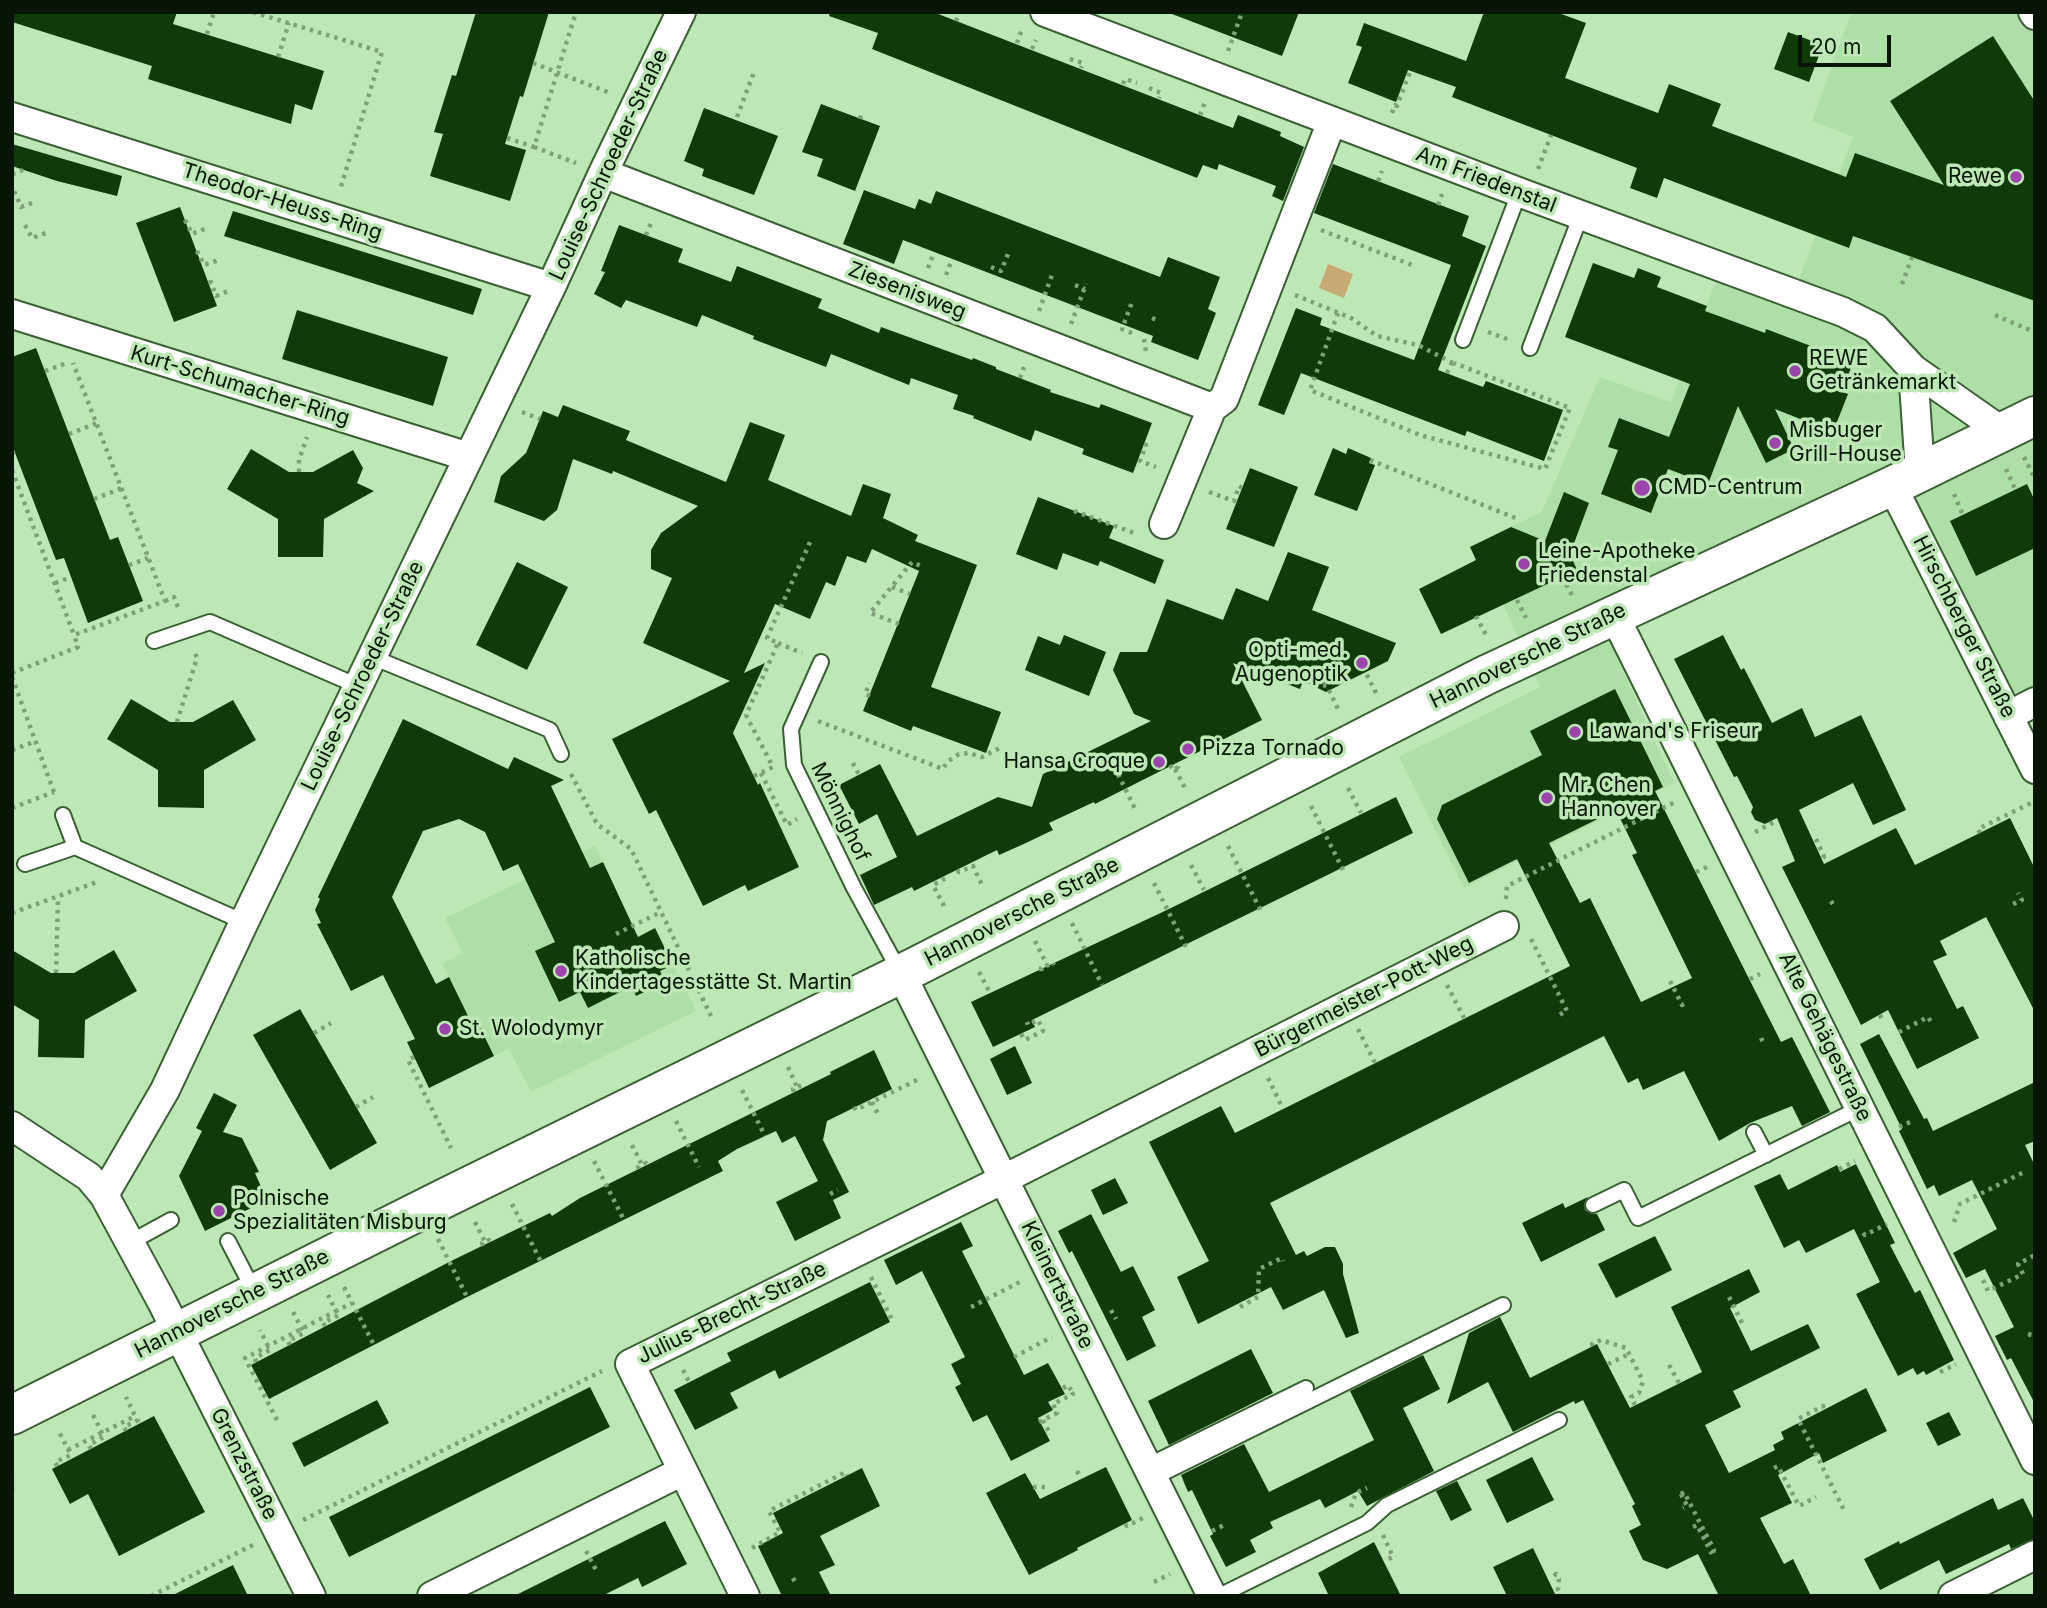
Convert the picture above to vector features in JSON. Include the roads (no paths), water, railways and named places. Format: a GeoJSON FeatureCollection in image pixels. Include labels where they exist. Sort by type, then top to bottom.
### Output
{"type":"FeatureCollection","features":[{"type":"Feature","properties":{"kind":"main road","name":"Hannoversche Straße"},"geometry":{"type":"LineString","coordinates":[[12,1415],[177,1331],[256,1309],[1380,728],[1614,615],[1921,483],[2014,438]]}},
{"type":"Feature","properties":{"kind":"street","name":"Louise-Schroeder-Straße"},"geometry":{"type":"LineString","coordinates":[[104,1195],[165,1090],[551,287],[591,169],[681,12]]}},
{"type":"Feature","properties":{"kind":"street","name":"Am Friedenstal"},"geometry":{"type":"LineString","coordinates":[[1035,17],[1332,121],[1843,312],[1875,328],[1913,369],[2014,438]]}},
{"type":"Feature","properties":{"kind":"street","name":"Theodor-Heuss-Ring"},"geometry":{"type":"LineString","coordinates":[[12,117],[551,287]]}},
{"type":"Feature","properties":{"kind":"street"},"geometry":{"type":"LineString","coordinates":[[1154,526],[1212,408],[1224,399],[1332,121]]}},
{"type":"Feature","properties":{"kind":"street","name":"Ziesenisweg"},"geometry":{"type":"LineString","coordinates":[[591,169],[1212,408]]}},
{"type":"Feature","properties":{"kind":"street","name":"Kurt-Schumacher-Ring"},"geometry":{"type":"LineString","coordinates":[[12,314],[469,457]]}},
{"type":"Feature","properties":{"kind":"street"},"geometry":{"type":"LineString","coordinates":[[1913,369],[1921,483]]}},
{"type":"Feature","properties":{"kind":"street","name":"Hirschberger Straße"},"geometry":{"type":"LineString","coordinates":[[1921,483],[2008,716],[2035,769]]}},
{"type":"Feature","properties":{"kind":"street","name":"Alte Gehägestraße"},"geometry":{"type":"LineString","coordinates":[[1614,615],[2035,1460]]}},
{"type":"Feature","properties":{"kind":"street"},"geometry":{"type":"LineString","coordinates":[[2008,716],[2035,702]]}},
{"type":"Feature","properties":{"kind":"street","name":"Bürgermeister-Pott-Weg"},"geometry":{"type":"LineString","coordinates":[[1004,1179],[1504,926]]}},
{"type":"Feature","properties":{"kind":"street","name":"Kleinertstraße"},"geometry":{"type":"LineString","coordinates":[[901,974],[1212,1596]]}},
{"type":"Feature","properties":{"kind":"street"},"geometry":{"type":"LineString","coordinates":[[12,1126],[89,1177],[104,1195],[177,1331]]}},
{"type":"Feature","properties":{"kind":"street","name":"Julius-Brecht-Straße"},"geometry":{"type":"LineString","coordinates":[[683,1471],[630,1364],[1004,1179]]}},
{"type":"Feature","properties":{"kind":"street","name":"Grenzstraße"},"geometry":{"type":"LineString","coordinates":[[177,1331],[311,1596]]}},
{"type":"Feature","properties":{"kind":"street"},"geometry":{"type":"LineString","coordinates":[[432,1596],[683,1471],[745,1596]]}},
{"type":"Feature","properties":{"kind":"street"},"geometry":{"type":"LineString","coordinates":[[1953,1596],[2035,1555]]}},
{"type":"Feature","properties":{"kind":"lane"},"geometry":{"type":"LineString","coordinates":[[1463,340],[1519,193]]}},
{"type":"Feature","properties":{"kind":"lane"},"geometry":{"type":"LineString","coordinates":[[1530,348],[1581,215]]}},
{"type":"Feature","properties":{"kind":"lane"},"geometry":{"type":"LineString","coordinates":[[154,641],[210,622],[358,686]]}},
{"type":"Feature","properties":{"kind":"lane"},"geometry":{"type":"LineString","coordinates":[[372,657],[550,730],[561,754]]}},
{"type":"Feature","properties":{"kind":"lane","name":"Mönnighof"},"geometry":{"type":"LineString","coordinates":[[821,662],[791,729],[794,765],[854,888],[901,974]]}},
{"type":"Feature","properties":{"kind":"lane"},"geometry":{"type":"LineString","coordinates":[[63,815],[75,847]]}},
{"type":"Feature","properties":{"kind":"lane"},"geometry":{"type":"LineString","coordinates":[[25,864],[75,847],[244,922]]}},
{"type":"Feature","properties":{"kind":"lane"},"geometry":{"type":"LineString","coordinates":[[1592,1205],[1624,1189],[1639,1218],[1860,1108]]}},
{"type":"Feature","properties":{"kind":"lane"},"geometry":{"type":"LineString","coordinates":[[1754,1132],[1766,1155]]}},
{"type":"Feature","properties":{"kind":"lane"},"geometry":{"type":"LineString","coordinates":[[129,1243],[171,1220]]}},
{"type":"Feature","properties":{"kind":"lane"},"geometry":{"type":"LineString","coordinates":[[228,1241],[256,1309]]}},
{"type":"Feature","properties":{"kind":"lane"},"geometry":{"type":"LineString","coordinates":[[1150,1472],[1503,1305]]}},
{"type":"Feature","properties":{"kind":"lane"},"geometry":{"type":"LineString","coordinates":[[1150,1472],[1306,1388]]}},
{"type":"Feature","properties":{"kind":"lane"},"geometry":{"type":"LineString","coordinates":[[1219,1596],[1367,1523],[1387,1505],[1559,1420]]}},
{"type":"Feature","properties":{"kind":"place","name":"Rewe"},"geometry":{"type":"Point","coordinates":[2016,177]}},
{"type":"Feature","properties":{"kind":"place","name":"REWE Getränkemarkt"},"geometry":{"type":"Point","coordinates":[1795,371]}},
{"type":"Feature","properties":{"kind":"place","name":"Misbuger Grill-House"},"geometry":{"type":"Point","coordinates":[1775,443]}},
{"type":"Feature","properties":{"kind":"place","name":"CMD-Centrum"},"geometry":{"type":"Point","coordinates":[1642,488]}},
{"type":"Feature","properties":{"kind":"place","name":"Leine-Apotheke Friedenstal"},"geometry":{"type":"Point","coordinates":[1524,564]}},
{"type":"Feature","properties":{"kind":"place","name":"Opti-med. Augenoptik"},"geometry":{"type":"Point","coordinates":[1362,663]}},
{"type":"Feature","properties":{"kind":"place","name":"Lawand's Friseur"},"geometry":{"type":"Point","coordinates":[1575,732]}},
{"type":"Feature","properties":{"kind":"place","name":"Pizza Tornado"},"geometry":{"type":"Point","coordinates":[1188,749]}},
{"type":"Feature","properties":{"kind":"place","name":"Hansa Croque"},"geometry":{"type":"Point","coordinates":[1159,762]}},
{"type":"Feature","properties":{"kind":"place","name":"Mr. Chen Hannover"},"geometry":{"type":"Point","coordinates":[1547,798]}},
{"type":"Feature","properties":{"kind":"place","name":"Katholische Kindertagesstätte St. Martin"},"geometry":{"type":"Point","coordinates":[561,971]}},
{"type":"Feature","properties":{"kind":"place","name":"St. Wolodymyr"},"geometry":{"type":"Point","coordinates":[445,1029]}},
{"type":"Feature","properties":{"kind":"place","name":"Polnische Spezialitäten Misburg"},"geometry":{"type":"Point","coordinates":[219,1211]}}]}
